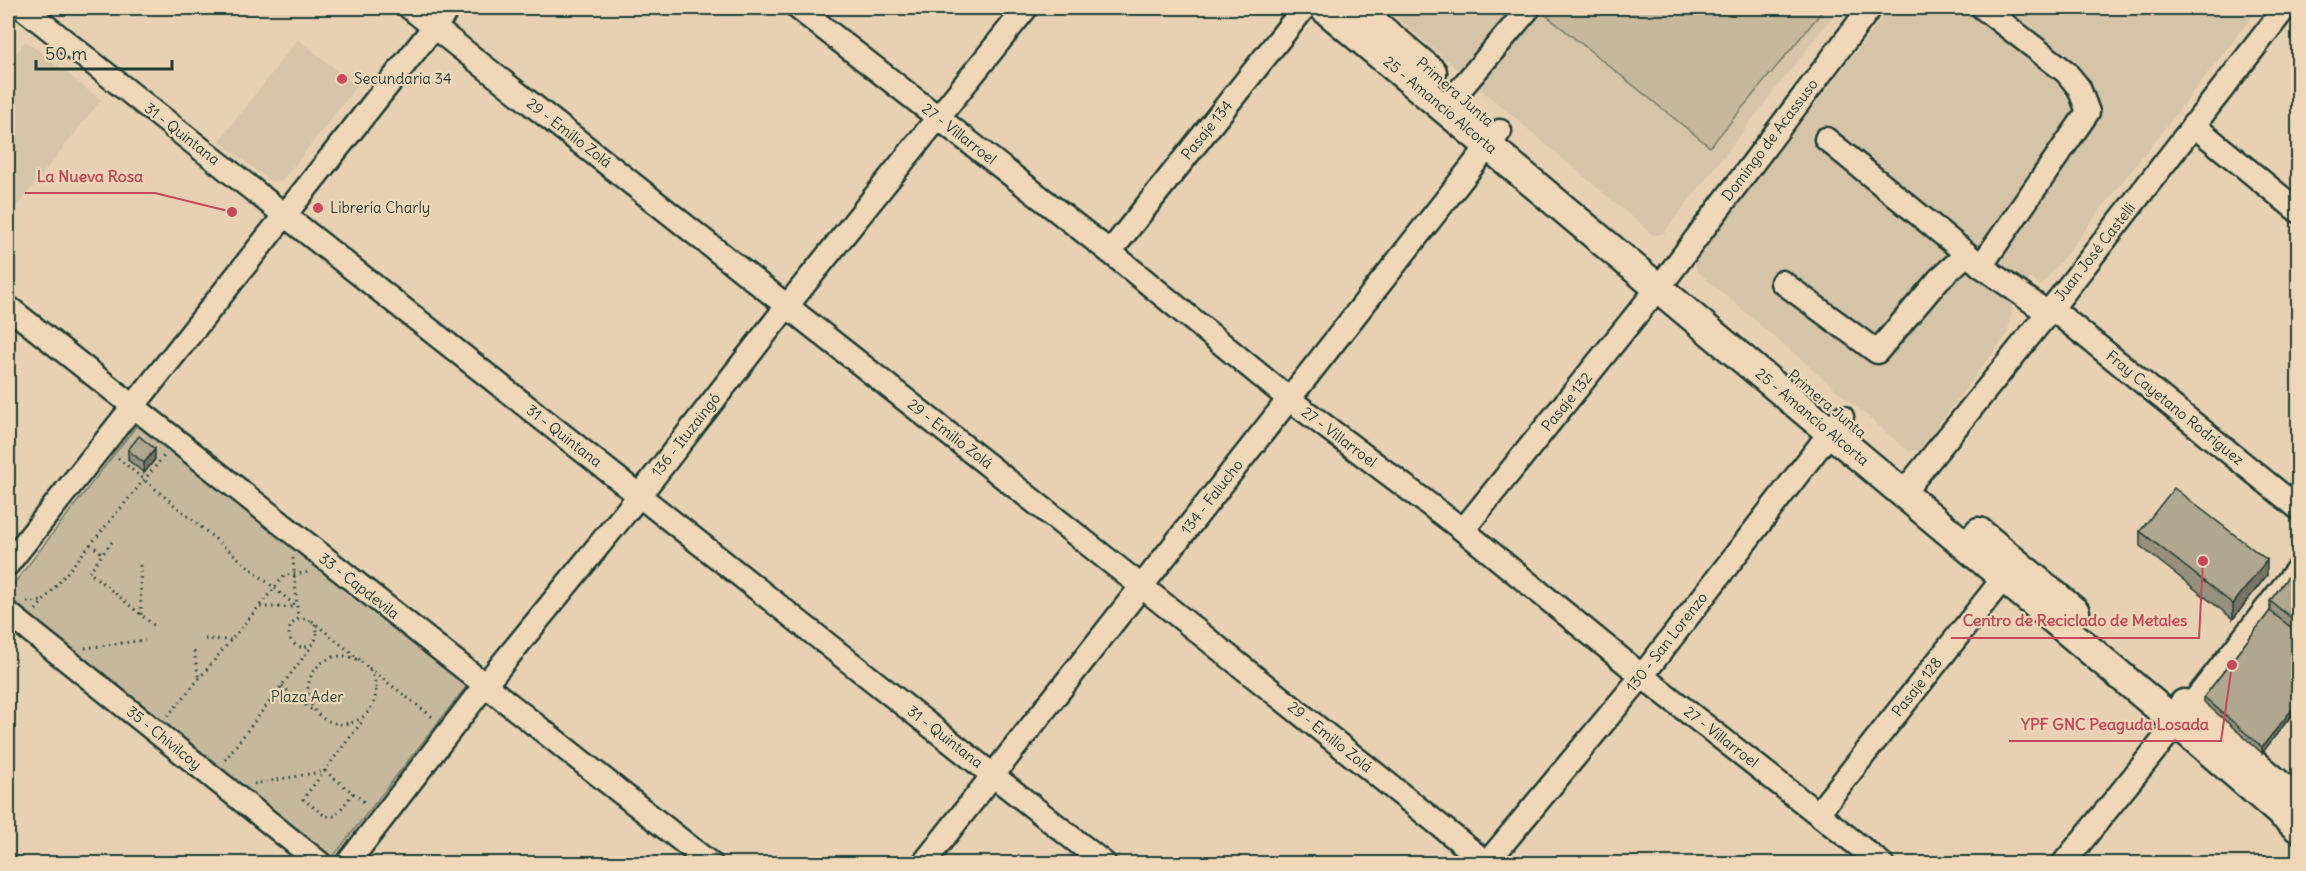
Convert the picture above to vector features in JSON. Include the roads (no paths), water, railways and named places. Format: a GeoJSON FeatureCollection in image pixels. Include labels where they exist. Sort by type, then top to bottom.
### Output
{"type":"FeatureCollection","features":[{"type":"Feature","properties":{"kind":"main road","name":"25 - Amancio Alcorta"},"geometry":{"type":"LineString","coordinates":[[1324,8],[1494,138]]}},
{"type":"Feature","properties":{"kind":"main road","name":"Primera Junta"},"geometry":{"type":"LineString","coordinates":[[1356,8],[1457,93],[1494,138],[2183,716],[2298,801]]}},
{"type":"Feature","properties":{"kind":"main road"},"geometry":{"type":"LineString","coordinates":[[2183,716],[2298,828]]}},
{"type":"Feature","properties":{"kind":"street","name":"31 - Quintana"},"geometry":{"type":"LineString","coordinates":[[22,8],[1104,864]]}},
{"type":"Feature","properties":{"kind":"street","name":"29 - Emilio Zolá"},"geometry":{"type":"LineString","coordinates":[[410,8],[1142,586],[1487,863]]}},
{"type":"Feature","properties":{"kind":"street"},"geometry":{"type":"LineString","coordinates":[[8,564],[449,8]]}},
{"type":"Feature","properties":{"kind":"street","name":"27 - Villarroel"},"geometry":{"type":"LineString","coordinates":[[798,8],[1110,252],[1289,399],[1463,530],[1642,676],[1882,864]]}},
{"type":"Feature","properties":{"kind":"street","name":"136 - Ituzaingó"},"geometry":{"type":"LineString","coordinates":[[347,864],[485,685],[639,496],[787,306],[1026,8]]}},
{"type":"Feature","properties":{"kind":"street","name":"Pasaje 134"},"geometry":{"type":"LineString","coordinates":[[1110,252],[1304,8]]}},
{"type":"Feature","properties":{"kind":"street"},"geometry":{"type":"LineString","coordinates":[[1457,93],[1529,8]]}},
{"type":"Feature","properties":{"kind":"street","name":"Domingo de Acassuso"},"geometry":{"type":"LineString","coordinates":[[1664,280],[1870,8]]}},
{"type":"Feature","properties":{"kind":"street"},"geometry":{"type":"LineString","coordinates":[[1782,282],[1877,352],[1939,279],[1974,260],[2088,112],[2079,88],[2066,72],[1983,8]]}},
{"type":"Feature","properties":{"kind":"street","name":"Juan José Castelli"},"geometry":{"type":"LineString","coordinates":[[1909,486],[2050,311],[2285,8]]}},
{"type":"Feature","properties":{"kind":"street"},"geometry":{"type":"LineString","coordinates":[[2193,125],[2298,211]]}},
{"type":"Feature","properties":{"kind":"street","name":"134 - Falucho"},"geometry":{"type":"LineString","coordinates":[[923,864],[1494,138]]}},
{"type":"Feature","properties":{"kind":"street","name":"Fray Cayetano Rodríguez"},"geometry":{"type":"LineString","coordinates":[[1826,139],[1974,260],[2050,311],[2298,508]]}},
{"type":"Feature","properties":{"kind":"street","name":"Pasaje 132"},"geometry":{"type":"LineString","coordinates":[[1463,530],[1664,280]]}},
{"type":"Feature","properties":{"kind":"street","name":"33 - Capdevila"},"geometry":{"type":"LineString","coordinates":[[8,308],[711,864]]}},
{"type":"Feature","properties":{"kind":"street","name":"130 - San Lorenzo"},"geometry":{"type":"LineString","coordinates":[[1487,863],[1642,676],[1836,424]]}},
{"type":"Feature","properties":{"kind":"street"},"geometry":{"type":"LineString","coordinates":[[2063,864],[2183,716],[2298,568]]}},
{"type":"Feature","properties":{"kind":"street","name":"Pasaje 128"},"geometry":{"type":"LineString","coordinates":[[1818,813],[2009,570]]}},
{"type":"Feature","properties":{"kind":"street","name":"35 - Chivilcoy"},"geometry":{"type":"LineString","coordinates":[[15,619],[321,864]]}},
{"type":"Feature","properties":{"kind":"place","name":"Secundaria 34"},"geometry":{"type":"Point","coordinates":[342,79]}},
{"type":"Feature","properties":{"kind":"place","name":"Librería Charly"},"geometry":{"type":"Point","coordinates":[318,208]}},
{"type":"Feature","properties":{"kind":"place","name":"La Nueva Rosa"},"geometry":{"type":"Point","coordinates":[232,212]}},
{"type":"Feature","properties":{"kind":"place","name":"Centro de Reciclado de Metales"},"geometry":{"type":"Point","coordinates":[2203,561]}},
{"type":"Feature","properties":{"kind":"place","name":"YPF GNC Peaguda Losada"},"geometry":{"type":"Point","coordinates":[2232,665]}},
{"type":"Feature","properties":{"kind":"park label","name":"Plaza Ader"},"geometry":{"type":"Point","coordinates":[307,697]}}]}
